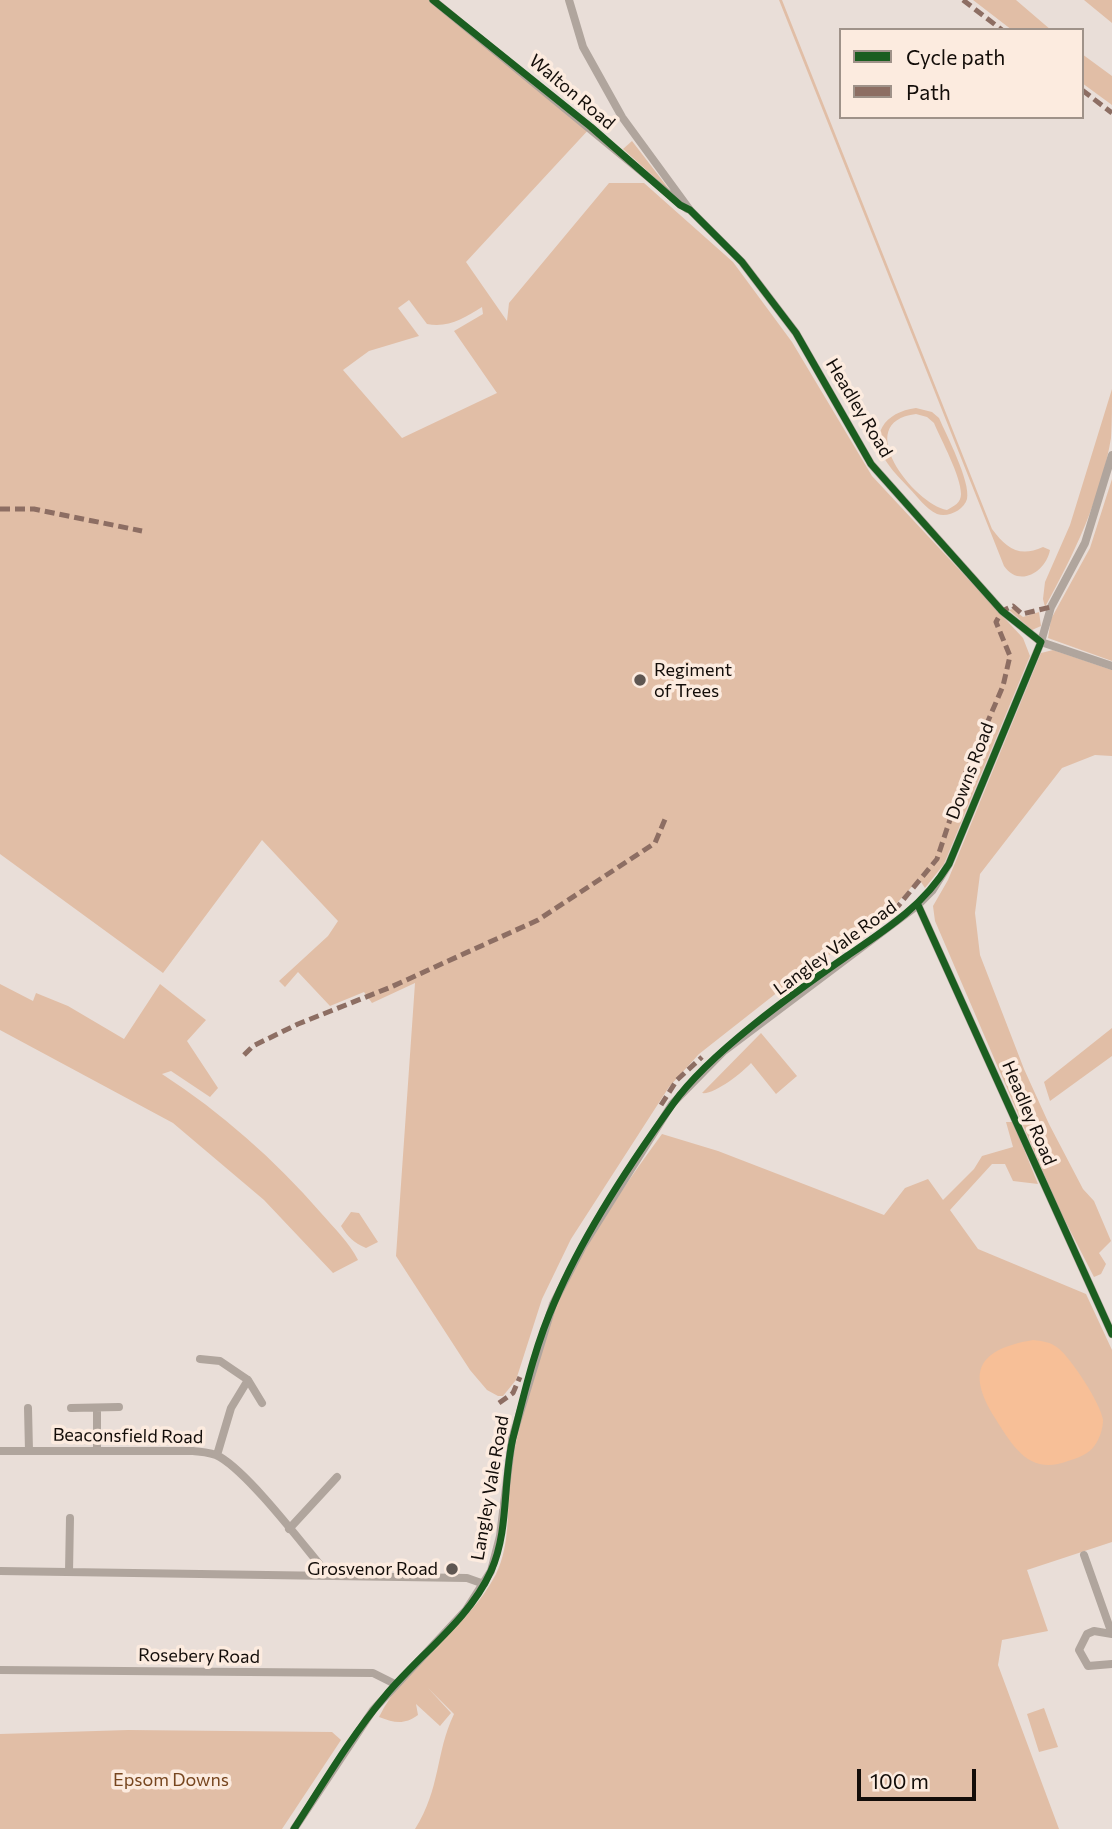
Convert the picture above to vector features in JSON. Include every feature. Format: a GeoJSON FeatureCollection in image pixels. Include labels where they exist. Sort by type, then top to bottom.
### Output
{"type":"FeatureCollection","features":[{"type":"Feature","properties":{"kind":"street","name":"Walton Road"},"geometry":{"type":"LineString","coordinates":[[433,0],[591,127],[680,205],[690,210]]}},
{"type":"Feature","properties":{"kind":"street","name":"Headley Road"},"geometry":{"type":"LineString","coordinates":[[569,0],[583,47],[600,80],[640,143],[690,210],[742,262],[796,333],[872,464],[1002,611],[1041,642],[1112,666]]}},
{"type":"Feature","properties":{"kind":"street","name":"Downs Road"},"geometry":{"type":"LineString","coordinates":[[918,905],[932,891],[949,864],[1041,642],[1046,620],[1085,543],[1112,456]]}},
{"type":"Feature","properties":{"kind":"street","name":"Headley Road"},"geometry":{"type":"LineString","coordinates":[[918,905],[1112,1334]]}},
{"type":"Feature","properties":{"kind":"street","name":"Langley Vale Road"},"geometry":{"type":"LineString","coordinates":[[293,1829],[357,1733],[395,1684],[466,1610],[484,1584],[495,1561],[500,1536],[512,1439],[545,1328],[571,1268],[673,1104],[709,1064],[844,958],[918,905]]}},
{"type":"Feature","properties":{"kind":"street"},"geometry":{"type":"LineString","coordinates":[[200,1359],[219,1361],[248,1380],[262,1403]]}},
{"type":"Feature","properties":{"kind":"street"},"geometry":{"type":"LineString","coordinates":[[217,1455],[231,1408],[248,1380]]}},
{"type":"Feature","properties":{"kind":"street"},"geometry":{"type":"LineString","coordinates":[[71,1408],[119,1407]]}},
{"type":"Feature","properties":{"kind":"street"},"geometry":{"type":"LineString","coordinates":[[28,1408],[29,1451]]}},
{"type":"Feature","properties":{"kind":"street"},"geometry":{"type":"LineString","coordinates":[[97,1408],[97,1451]]}},
{"type":"Feature","properties":{"kind":"street","name":"Beaconsfield Road"},"geometry":{"type":"LineString","coordinates":[[0,1451],[193,1451],[217,1455],[237,1471],[289,1529],[325,1571],[325,1576]]}},
{"type":"Feature","properties":{"kind":"street"},"geometry":{"type":"LineString","coordinates":[[289,1529],[337,1477]]}},
{"type":"Feature","properties":{"kind":"street"},"geometry":{"type":"LineString","coordinates":[[69,1572],[70,1518]]}},
{"type":"Feature","properties":{"kind":"street"},"geometry":{"type":"LineString","coordinates":[[1084,1555],[1112,1634],[1094,1631],[1087,1634],[1079,1650],[1088,1666],[1112,1664]]}},
{"type":"Feature","properties":{"kind":"street"},"geometry":{"type":"LineString","coordinates":[[0,1571],[467,1578],[484,1584]]}},
{"type":"Feature","properties":{"kind":"street","name":"Rosebery Road"},"geometry":{"type":"LineString","coordinates":[[0,1670],[373,1674],[395,1684]]}},
{"type":"Feature","properties":{"kind":"green space"},"geometry":{"type":"Polygon","coordinates":[[[0,0],[431,0],[591,127],[466,262],[507,321],[509,303],[609,183],[644,183],[733,262],[792,342],[872,476],[1023,638],[1030,656],[944,864],[925,888],[919,879],[873,924],[788,984],[699,1054],[669,1087],[571,1239],[542,1299],[516,1380],[503,1396],[487,1390],[470,1370],[396,1256],[415,983],[372,1003],[364,992],[330,1006],[298,972],[285,987],[279,981],[328,936],[338,921],[262,840],[163,973],[0,854],[0,0]],[[409,300],[398,308],[419,336],[369,351],[343,370],[402,438],[497,393],[454,331],[483,314],[482,307],[449,323],[427,324],[409,300]]]}},
{"type":"Feature","properties":{"kind":"green space"},"geometry":{"type":"Polygon","coordinates":[[[779,0],[782,0],[992,529],[1002,541],[1014,549],[1027,552],[1043,547],[1050,550],[1038,571],[1017,576],[1004,566],[779,0]]]}},
{"type":"Feature","properties":{"kind":"green space"},"geometry":{"type":"Polygon","coordinates":[[[973,0],[1016,0],[1049,28],[1009,28],[973,0]]]}},
{"type":"Feature","properties":{"kind":"green space"},"geometry":{"type":"Polygon","coordinates":[[[1084,0],[1112,0],[1112,23],[1084,0]]]}},
{"type":"Feature","properties":{"kind":"green space"},"geometry":{"type":"Polygon","coordinates":[[[1084,55],[1112,76],[1112,105],[1084,84],[1084,55]]]}},
{"type":"Feature","properties":{"kind":"green space"},"geometry":{"type":"Polygon","coordinates":[[[632,141],[672,193],[623,149],[632,141]]]}},
{"type":"Feature","properties":{"kind":"green space"},"geometry":{"type":"Polygon","coordinates":[[[1112,389],[1111,438],[1101,482],[1076,546],[1045,607],[1045,582],[1070,525],[1112,389]]]}},
{"type":"Feature","properties":{"kind":"green space"},"geometry":{"type":"Polygon","coordinates":[[[916,408],[932,412],[939,418],[957,458],[967,491],[963,507],[955,512],[941,515],[929,509],[893,470],[882,453],[879,435],[883,427],[888,420],[905,410],[916,408]],[[916,414],[897,420],[888,432],[888,446],[894,463],[905,479],[919,494],[947,510],[960,500],[960,486],[934,423],[927,417],[916,414]]]}},
{"type":"Feature","properties":{"kind":"green space"},"geometry":{"type":"Polygon","coordinates":[[[1112,479],[1112,661],[1048,638],[1051,619],[1090,548],[1112,479]]]}},
{"type":"Feature","properties":{"kind":"green space"},"geometry":{"type":"Polygon","coordinates":[[[1013,609],[1023,617],[1039,612],[1041,626],[1032,630],[1009,610],[1013,609]]]}},
{"type":"Feature","properties":{"kind":"green space"},"geometry":{"type":"Polygon","coordinates":[[[1053,650],[1112,670],[1112,756],[1095,755],[1062,768],[980,874],[975,913],[980,955],[1024,1069],[1083,1189],[1094,1201],[1111,1241],[1099,1253],[1106,1264],[1101,1274],[1094,1277],[1059,1209],[935,921],[933,906],[948,880],[1041,653],[1053,650]]]}},
{"type":"Feature","properties":{"kind":"green space"},"geometry":{"type":"Polygon","coordinates":[[[0,984],[33,1001],[36,993],[68,1006],[124,1039],[160,984],[206,1020],[187,1041],[218,1088],[210,1097],[171,1071],[162,1074],[206,1105],[266,1156],[336,1230],[358,1260],[333,1273],[264,1200],[173,1123],[0,1030],[0,984]]]}},
{"type":"Feature","properties":{"kind":"green space"},"geometry":{"type":"Polygon","coordinates":[[[1112,1028],[1112,1056],[1050,1101],[1044,1082],[1112,1028]]]}},
{"type":"Feature","properties":{"kind":"green space"},"geometry":{"type":"Polygon","coordinates":[[[761,1033],[797,1076],[776,1094],[751,1063],[720,1087],[702,1093],[761,1033]]]}},
{"type":"Feature","properties":{"kind":"green space"},"geometry":{"type":"Polygon","coordinates":[[[1006,1122],[1013,1122],[1038,1184],[1013,1181],[1005,1164],[992,1164],[950,1210],[978,1249],[1086,1294],[1112,1350],[1112,1542],[1027,1570],[1048,1631],[1002,1640],[998,1665],[1059,1829],[415,1829],[434,1785],[454,1714],[428,1688],[451,1713],[440,1726],[416,1704],[418,1715],[404,1722],[379,1717],[405,1679],[469,1612],[496,1574],[506,1538],[510,1474],[516,1443],[547,1328],[560,1296],[589,1243],[662,1134],[718,1151],[884,1215],[905,1188],[928,1179],[943,1200],[974,1169],[982,1156],[1013,1147],[1006,1122]]]}},
{"type":"Feature","properties":{"kind":"green space"},"geometry":{"type":"Polygon","coordinates":[[[351,1212],[359,1213],[378,1242],[366,1248],[349,1236],[341,1226],[351,1212]]]}},
{"type":"Feature","properties":{"kind":"green space"},"geometry":{"type":"Polygon","coordinates":[[[1044,1708],[1058,1747],[1039,1752],[1027,1714],[1044,1708]]]}},
{"type":"Feature","properties":{"kind":"green space","name":"Epsom Downs"},"geometry":{"type":"Polygon","coordinates":[[[128,1730],[332,1732],[341,1740],[282,1829],[0,1829],[0,1734],[128,1730]]]}},
{"type":"Feature","properties":{"kind":"shaded area"},"geometry":{"type":"Polygon","coordinates":[[[1033,1340],[1052,1344],[1064,1353],[1091,1393],[1103,1420],[1100,1436],[1090,1451],[1055,1465],[1033,1462],[1016,1448],[995,1418],[981,1387],[983,1364],[990,1356],[1000,1349],[1033,1340]]]}},
{"type":"Feature","properties":{"kind":"marked path"},"geometry":{"type":"LineString","coordinates":[[963,0],[999,28]]}},
{"type":"Feature","properties":{"kind":"marked path"},"geometry":{"type":"LineString","coordinates":[[1084,92],[1112,113]]}},
{"type":"Feature","properties":{"kind":"marked path"},"geometry":{"type":"LineString","coordinates":[[0,509],[34,509],[142,531]]}},
{"type":"Feature","properties":{"kind":"marked path"},"geometry":{"type":"LineString","coordinates":[[894,911],[937,859],[964,777],[1003,686],[1010,656],[996,622],[1002,611],[1013,606],[1022,614],[1051,607]]}},
{"type":"Feature","properties":{"kind":"marked path"},"geometry":{"type":"LineString","coordinates":[[244,1055],[253,1046],[298,1024],[391,987],[538,920],[655,843],[666,817]]}},
{"type":"Feature","properties":{"kind":"marked path"},"geometry":{"type":"LineString","coordinates":[[661,1105],[677,1080],[702,1057]]}},
{"type":"Feature","properties":{"kind":"marked path"},"geometry":{"type":"LineString","coordinates":[[499,1403],[513,1393],[520,1377]]}},
{"type":"Feature","properties":{"kind":"cycle path"},"geometry":{"type":"LineString","coordinates":[[294,1829],[373,1711],[399,1680],[457,1621],[482,1589],[491,1571],[501,1538],[510,1451],[537,1350],[548,1317],[579,1250],[608,1200],[673,1104],[708,1065],[778,1005],[903,916],[939,879],[949,864],[1041,642],[1002,611],[871,464],[796,333],[742,262],[690,210],[680,205],[591,127],[433,0]]}},
{"type":"Feature","properties":{"kind":"cycle path"},"geometry":{"type":"LineString","coordinates":[[918,905],[1112,1334]]}},
{"type":"Feature","properties":{"kind":"place","name":"Regiment of Trees"},"geometry":{"type":"Point","coordinates":[640,680]}},
{"type":"Feature","properties":{"kind":"place","name":"Grosvenor Road"},"geometry":{"type":"Point","coordinates":[452,1569]}}]}
